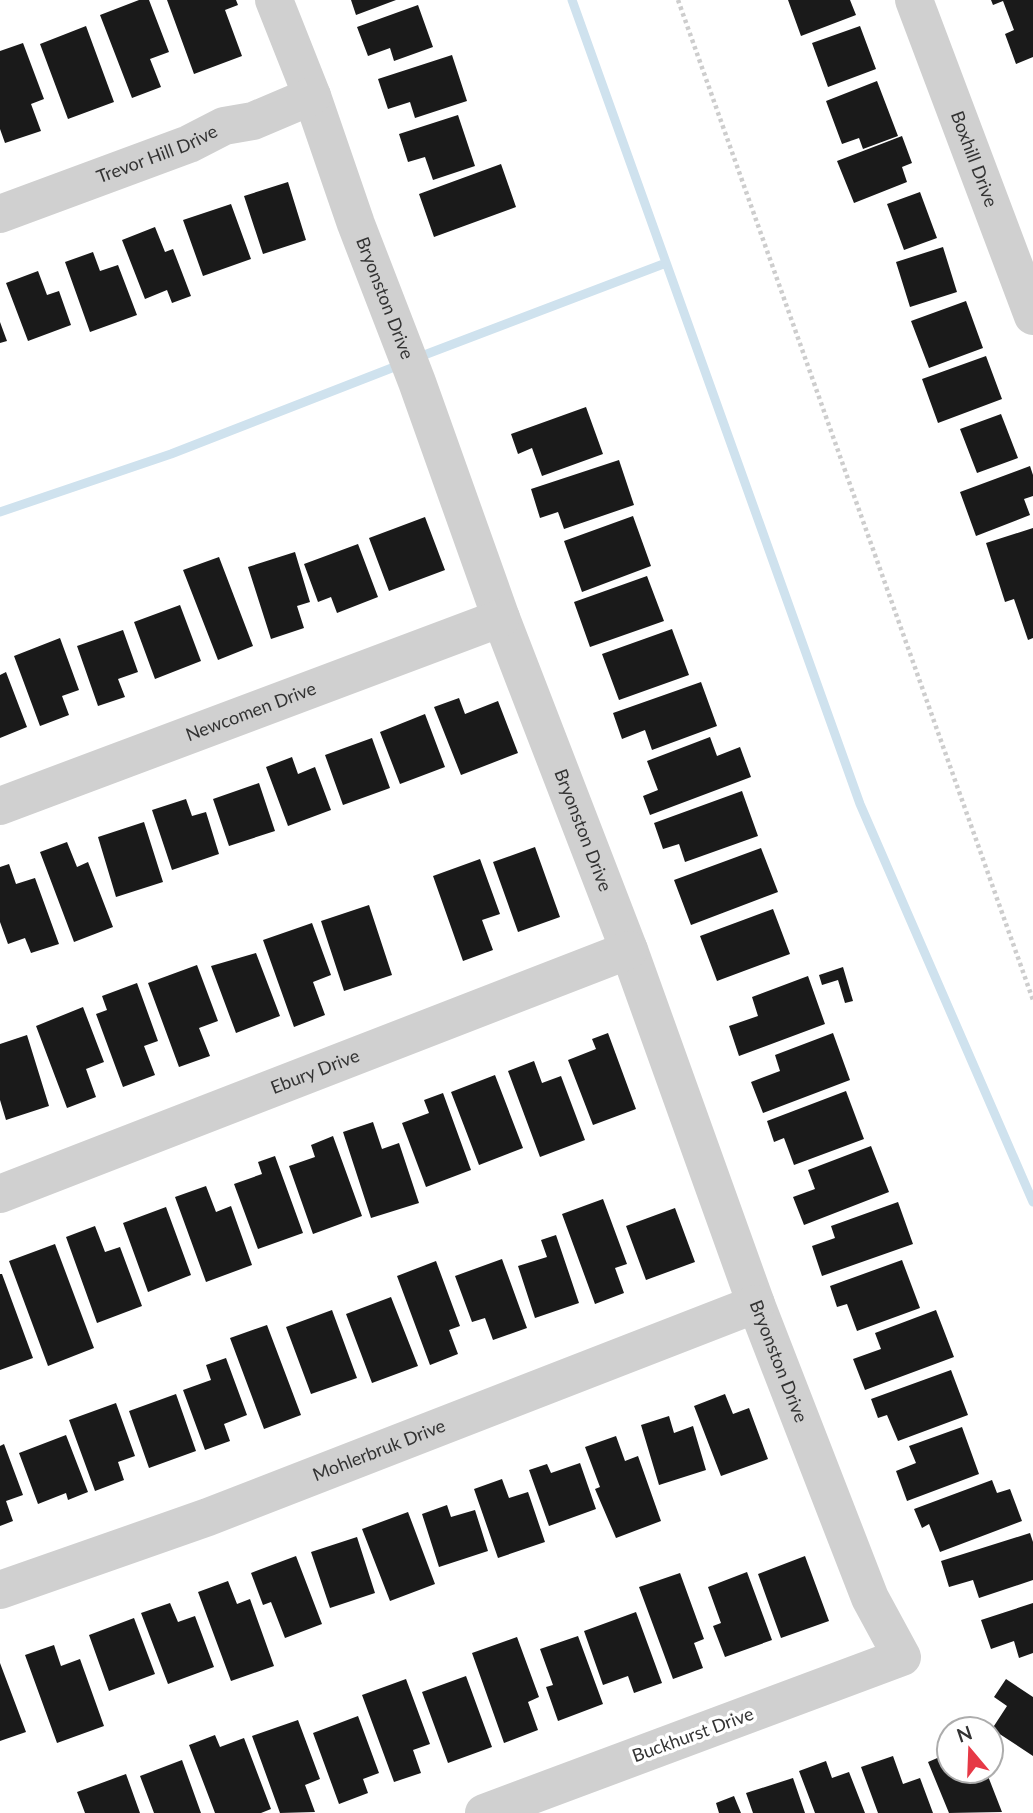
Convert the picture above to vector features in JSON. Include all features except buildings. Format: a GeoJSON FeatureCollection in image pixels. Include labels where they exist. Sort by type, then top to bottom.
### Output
{"type":"FeatureCollection","features":[{"type":"Feature","properties":{"kind":"street","name":"Bryonston Drive"},"geometry":{"type":"LineString","coordinates":[[274,0],[312,96],[356,224],[417,382],[501,618],[629,950],[756,1304],[870,1598],[902,1657]]}},
{"type":"Feature","properties":{"kind":"street","name":"Boxhill Drive"},"geometry":{"type":"LineString","coordinates":[[914,0],[1033,316]]}},
{"type":"Feature","properties":{"kind":"street","name":"Trevor Hill Drive"},"geometry":{"type":"LineString","coordinates":[[0,214],[189,144],[224,126],[253,121],[312,96]]}},
{"type":"Feature","properties":{"kind":"street","name":"Newcomen Drive"},"geometry":{"type":"LineString","coordinates":[[0,806],[501,618]]}},
{"type":"Feature","properties":{"kind":"street","name":"Ebury Drive"},"geometry":{"type":"LineString","coordinates":[[0,1194],[629,950]]}},
{"type":"Feature","properties":{"kind":"street","name":"Mohlerbruk Drive"},"geometry":{"type":"LineString","coordinates":[[0,1590],[208,1517],[756,1304]]}},
{"type":"Feature","properties":{"kind":"street","name":"Buckhurst Drive"},"geometry":{"type":"LineString","coordinates":[[484,1813],[902,1657]]}},
{"type":"Feature","properties":{"kind":"path"},"geometry":{"type":"LineString","coordinates":[[678,0],[1033,1000]]}},
{"type":"Feature","properties":{"kind":"waterway"},"geometry":{"type":"LineString","coordinates":[[572,0],[860,804],[1033,1202]]}},
{"type":"Feature","properties":{"kind":"waterway"},"geometry":{"type":"LineString","coordinates":[[419,357],[666,263]]}},
{"type":"Feature","properties":{"kind":"waterway"},"geometry":{"type":"LineString","coordinates":[[0,512],[171,454],[402,364]]}}]}
